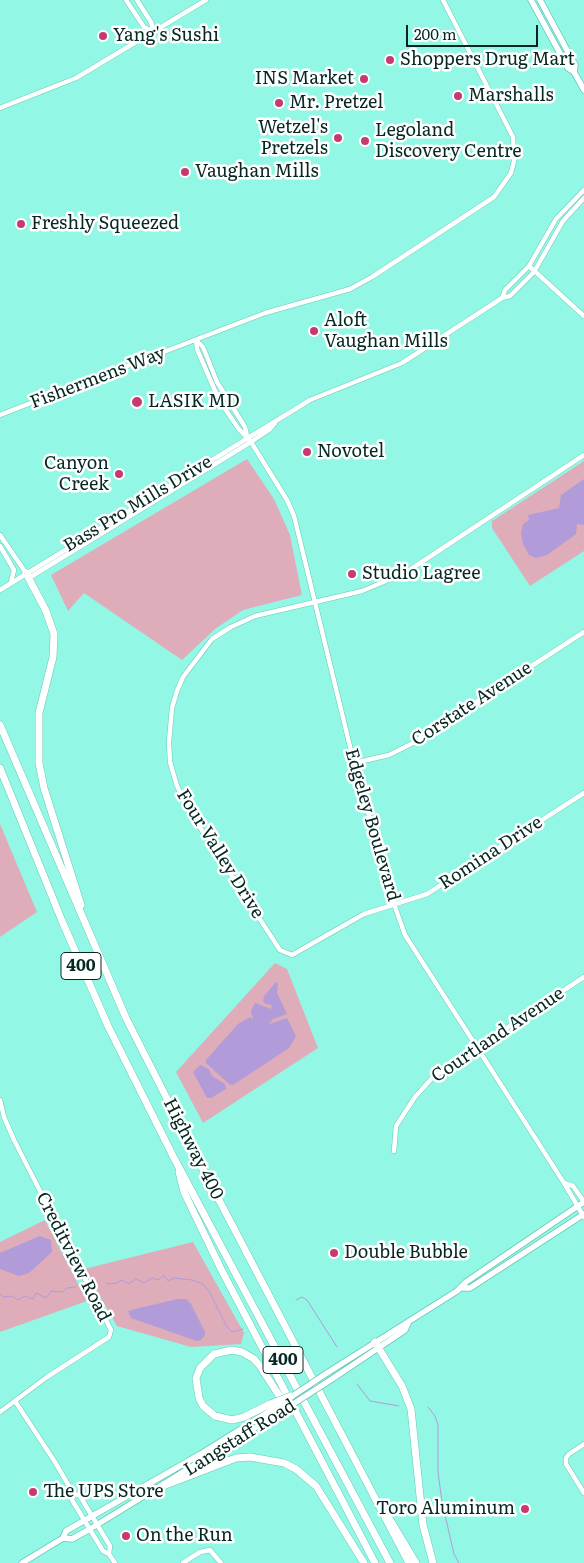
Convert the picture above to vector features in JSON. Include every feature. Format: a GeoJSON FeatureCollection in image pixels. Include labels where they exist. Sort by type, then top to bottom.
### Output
{"type":"FeatureCollection","features":[{"type":"Feature","properties":{"kind":"highway"},"geometry":{"type":"LineString","coordinates":[[27,575],[52,626],[54,643],[39,712],[39,763],[44,788],[79,894],[83,917]]}},
{"type":"Feature","properties":{"kind":"highway","name":"Highway 400"},"geometry":{"type":"LineString","coordinates":[[0,725],[126,1018],[409,1563]]}},
{"type":"Feature","properties":{"kind":"highway","name":"Highway 400"},"geometry":{"type":"LineString","coordinates":[[0,768],[84,974],[174,1158],[390,1563]]}},
{"type":"Feature","properties":{"kind":"highway"},"geometry":{"type":"LineString","coordinates":[[174,1158],[184,1192],[204,1234],[294,1411],[375,1563]]}},
{"type":"Feature","properties":{"kind":"highway"},"geometry":{"type":"LineString","coordinates":[[377,1345],[402,1386],[411,1409],[422,1525],[433,1563]]}},
{"type":"Feature","properties":{"kind":"highway"},"geometry":{"type":"LineString","coordinates":[[291,1396],[273,1409],[232,1420],[215,1416],[203,1406],[199,1398],[196,1378],[206,1360],[222,1351],[232,1350],[248,1355],[260,1366],[286,1405],[294,1411]]}},
{"type":"Feature","properties":{"kind":"highway"},"geometry":{"type":"LineString","coordinates":[[163,1486],[236,1458],[269,1459],[284,1463],[296,1469],[316,1486],[364,1563]]}},
{"type":"Feature","properties":{"kind":"highway"},"geometry":{"type":"LineString","coordinates":[[384,1513],[393,1522],[416,1563]]}},
{"type":"Feature","properties":{"kind":"main road"},"geometry":{"type":"LineString","coordinates":[[531,0],[568,68],[574,72],[584,90]]}},
{"type":"Feature","properties":{"kind":"main road"},"geometry":{"type":"LineString","coordinates":[[540,0],[575,65],[574,72]]}},
{"type":"Feature","properties":{"kind":"main road","name":"Langstaff Road"},"geometry":{"type":"LineString","coordinates":[[291,1396],[326,1372],[405,1330],[408,1323],[463,1288],[466,1282],[584,1202]]}},
{"type":"Feature","properties":{"kind":"main road","name":"Langstaff Road"},"geometry":{"type":"LineString","coordinates":[[463,1288],[470,1288],[584,1216]]}},
{"type":"Feature","properties":{"kind":"main road","name":"Langstaff Road"},"geometry":{"type":"LineString","coordinates":[[22,1563],[63,1538],[66,1531],[199,1455],[273,1409],[332,1379],[377,1345]]}},
{"type":"Feature","properties":{"kind":"main road","name":"Langstaff Road"},"geometry":{"type":"LineString","coordinates":[[63,1538],[72,1539],[163,1486],[273,1409]]}},
{"type":"Feature","properties":{"kind":"street"},"geometry":{"type":"LineString","coordinates":[[126,0],[144,27],[154,32]]}},
{"type":"Feature","properties":{"kind":"street"},"geometry":{"type":"LineString","coordinates":[[137,0],[151,22],[154,32]]}},
{"type":"Feature","properties":{"kind":"street"},"geometry":{"type":"LineString","coordinates":[[0,108],[76,78],[206,0]]}},
{"type":"Feature","properties":{"kind":"street","name":"Fishermens Way"},"geometry":{"type":"LineString","coordinates":[[0,415],[265,313],[346,291],[361,284],[482,205],[504,185],[511,173],[514,160],[514,148],[510,129],[443,0]]}},
{"type":"Feature","properties":{"kind":"street","name":"Bass Pro Mills Drive"},"geometry":{"type":"LineString","coordinates":[[502,298],[505,290],[529,266],[556,219],[584,190]]}},
{"type":"Feature","properties":{"kind":"street","name":"Bass Pro Mills Drive"},"geometry":{"type":"LineString","coordinates":[[0,590],[10,582],[27,575],[319,396],[402,363],[502,298],[510,296],[534,272],[563,221],[584,198]]}},
{"type":"Feature","properties":{"kind":"street"},"geometry":{"type":"LineString","coordinates":[[529,266],[584,316]]}},
{"type":"Feature","properties":{"kind":"street","name":"Edgeley Boulevard"},"geometry":{"type":"LineString","coordinates":[[196,340],[203,347],[217,382],[245,427],[249,440],[287,500],[294,516],[354,763],[394,904],[413,948],[584,1216]]}},
{"type":"Feature","properties":{"kind":"street","name":"Four Valley Drive"},"geometry":{"type":"LineString","coordinates":[[394,904],[364,914],[302,951],[292,955],[280,950],[176,786],[170,762],[171,721],[176,691],[183,677],[212,640],[230,627],[255,616],[362,591],[405,573],[584,455]]}},
{"type":"Feature","properties":{"kind":"street"},"geometry":{"type":"LineString","coordinates":[[0,535],[27,575]]}},
{"type":"Feature","properties":{"kind":"street"},"geometry":{"type":"LineString","coordinates":[[0,546],[14,570],[10,582]]}},
{"type":"Feature","properties":{"kind":"street","name":"Corstate Avenue"},"geometry":{"type":"LineString","coordinates":[[354,763],[389,754],[413,743],[584,632]]}},
{"type":"Feature","properties":{"kind":"street","name":"Romina Drive"},"geometry":{"type":"LineString","coordinates":[[394,904],[427,894],[584,793]]}},
{"type":"Feature","properties":{"kind":"street","name":"Courtland Avenue"},"geometry":{"type":"LineString","coordinates":[[394,1151],[396,1126],[415,1097],[438,1072],[584,977]]}},
{"type":"Feature","properties":{"kind":"street","name":"Creditview Road"},"geometry":{"type":"LineString","coordinates":[[0,1100],[4,1117],[14,1140],[111,1330],[109,1337],[0,1412]]}},
{"type":"Feature","properties":{"kind":"street","name":"Edgeley Boulevard"},"geometry":{"type":"LineString","coordinates":[[564,1183],[573,1186],[584,1202]]}},
{"type":"Feature","properties":{"kind":"street"},"geometry":{"type":"LineString","coordinates":[[15,1401],[73,1493],[80,1496],[110,1546],[109,1554]]}},
{"type":"Feature","properties":{"kind":"street"},"geometry":{"type":"LineString","coordinates":[[584,1444],[569,1454],[566,1458],[566,1464],[584,1493]]}},
{"type":"Feature","properties":{"kind":"street"},"geometry":{"type":"LineString","coordinates":[[73,1493],[72,1500],[103,1551],[109,1554],[114,1563]]}},
{"type":"Feature","properties":{"kind":"street"},"geometry":{"type":"LineString","coordinates":[[183,1563],[200,1552],[210,1550],[221,1563]]}},
{"type":"Feature","properties":{"kind":"shaded area"},"geometry":{"type":"Polygon","coordinates":[[[247,459],[274,499],[290,535],[302,595],[243,610],[215,629],[182,660],[84,593],[68,611],[51,575],[247,459]]]}},
{"type":"Feature","properties":{"kind":"shaded area"},"geometry":{"type":"Polygon","coordinates":[[[584,461],[584,551],[530,586],[492,528],[492,521],[584,461]]]}},
{"type":"Feature","properties":{"kind":"shaded area"},"geometry":{"type":"Polygon","coordinates":[[[584,479],[584,525],[577,524],[576,534],[547,555],[536,558],[529,555],[523,544],[521,533],[523,524],[529,520],[528,515],[559,508],[561,495],[584,479]]]}},
{"type":"Feature","properties":{"kind":"shaded area"},"geometry":{"type":"Polygon","coordinates":[[[0,824],[37,912],[0,937],[0,824]]]}},
{"type":"Feature","properties":{"kind":"shaded area"},"geometry":{"type":"Polygon","coordinates":[[[275,963],[287,969],[318,1048],[203,1123],[176,1072],[275,963]]]}},
{"type":"Feature","properties":{"kind":"shaded area"},"geometry":{"type":"Polygon","coordinates":[[[276,982],[278,983],[277,993],[287,1014],[273,1019],[269,1024],[287,1018],[296,1036],[289,1048],[233,1085],[229,1084],[206,1063],[206,1060],[238,1024],[250,1017],[253,1020],[251,1011],[255,1003],[271,1009],[272,1005],[266,1004],[263,1001],[264,996],[276,982]]]}},
{"type":"Feature","properties":{"kind":"shaded area"},"geometry":{"type":"Polygon","coordinates":[[[200,1065],[209,1069],[212,1076],[225,1084],[226,1089],[211,1098],[207,1098],[193,1072],[200,1065]]]}},
{"type":"Feature","properties":{"kind":"shaded area"},"geometry":{"type":"Polygon","coordinates":[[[45,1220],[87,1301],[0,1332],[0,1242],[45,1220]]]}},
{"type":"Feature","properties":{"kind":"shaded area"},"geometry":{"type":"Polygon","coordinates":[[[40,1236],[51,1240],[52,1252],[29,1273],[19,1276],[0,1269],[0,1253],[40,1236]]]}},
{"type":"Feature","properties":{"kind":"shaded area"},"geometry":{"type":"Polygon","coordinates":[[[193,1242],[244,1333],[241,1344],[191,1347],[117,1326],[84,1269],[193,1242]]]}},
{"type":"Feature","properties":{"kind":"shaded area"},"geometry":{"type":"Polygon","coordinates":[[[178,1299],[186,1299],[191,1304],[205,1332],[201,1340],[197,1341],[131,1318],[128,1311],[135,1309],[178,1299]]]}},
{"type":"Feature","properties":{"kind":"waterway"},"geometry":{"type":"LineString","coordinates":[[107,1284],[117,1283],[121,1280],[129,1284],[136,1279],[144,1283],[152,1278],[158,1280],[164,1275],[168,1281],[174,1278],[192,1280],[203,1284],[209,1291],[227,1327],[232,1332],[243,1329]]}},
{"type":"Feature","properties":{"kind":"waterway"},"geometry":{"type":"LineString","coordinates":[[0,1294],[4,1297],[12,1296],[18,1300],[25,1296],[33,1299],[36,1293],[46,1298],[51,1291],[62,1292],[67,1288],[76,1287]]}},
{"type":"Feature","properties":{"kind":"waterway"},"geometry":{"type":"LineString","coordinates":[[296,1300],[302,1297],[307,1300],[337,1347]]}},
{"type":"Feature","properties":{"kind":"waterway"},"geometry":{"type":"LineString","coordinates":[[357,1384],[370,1401],[399,1406]]}},
{"type":"Feature","properties":{"kind":"waterway"},"geometry":{"type":"LineString","coordinates":[[428,1407],[435,1416],[438,1425],[438,1472],[442,1502],[454,1554],[459,1563]]}},
{"type":"Feature","properties":{"kind":"place","name":"Yang's Sushi"},"geometry":{"type":"Point","coordinates":[103,36]}},
{"type":"Feature","properties":{"kind":"place","name":"Shoppers Drug Mart"},"geometry":{"type":"Point","coordinates":[390,60]}},
{"type":"Feature","properties":{"kind":"place","name":"INS Market"},"geometry":{"type":"Point","coordinates":[364,79]}},
{"type":"Feature","properties":{"kind":"place","name":"Marshalls"},"geometry":{"type":"Point","coordinates":[458,96]}},
{"type":"Feature","properties":{"kind":"place","name":"Mr. Pretzel"},"geometry":{"type":"Point","coordinates":[279,103]}},
{"type":"Feature","properties":{"kind":"place","name":"Wetzel's Pretzels"},"geometry":{"type":"Point","coordinates":[338,138]}},
{"type":"Feature","properties":{"kind":"place","name":"Legoland Discovery Centre"},"geometry":{"type":"Point","coordinates":[365,141]}},
{"type":"Feature","properties":{"kind":"place","name":"Vaughan Mills"},"geometry":{"type":"Point","coordinates":[185,172]}},
{"type":"Feature","properties":{"kind":"place","name":"Freshly Squeezed"},"geometry":{"type":"Point","coordinates":[21,224]}},
{"type":"Feature","properties":{"kind":"place","name":"Aloft Vaughan Mills"},"geometry":{"type":"Point","coordinates":[314,331]}},
{"type":"Feature","properties":{"kind":"place","name":"LASIK MD"},"geometry":{"type":"Point","coordinates":[137,402]}},
{"type":"Feature","properties":{"kind":"place","name":"Novotel"},"geometry":{"type":"Point","coordinates":[307,452]}},
{"type":"Feature","properties":{"kind":"place","name":"Canyon Creek"},"geometry":{"type":"Point","coordinates":[119,474]}},
{"type":"Feature","properties":{"kind":"place","name":"Studio Lagree"},"geometry":{"type":"Point","coordinates":[352,574]}},
{"type":"Feature","properties":{"kind":"place","name":"Double Bubble"},"geometry":{"type":"Point","coordinates":[334,1253]}},
{"type":"Feature","properties":{"kind":"place","name":"The UPS Store"},"geometry":{"type":"Point","coordinates":[33,1492]}},
{"type":"Feature","properties":{"kind":"place","name":"Toro Aluminum"},"geometry":{"type":"Point","coordinates":[525,1509]}},
{"type":"Feature","properties":{"kind":"place","name":"On the Run"},"geometry":{"type":"Point","coordinates":[126,1536]}}]}
